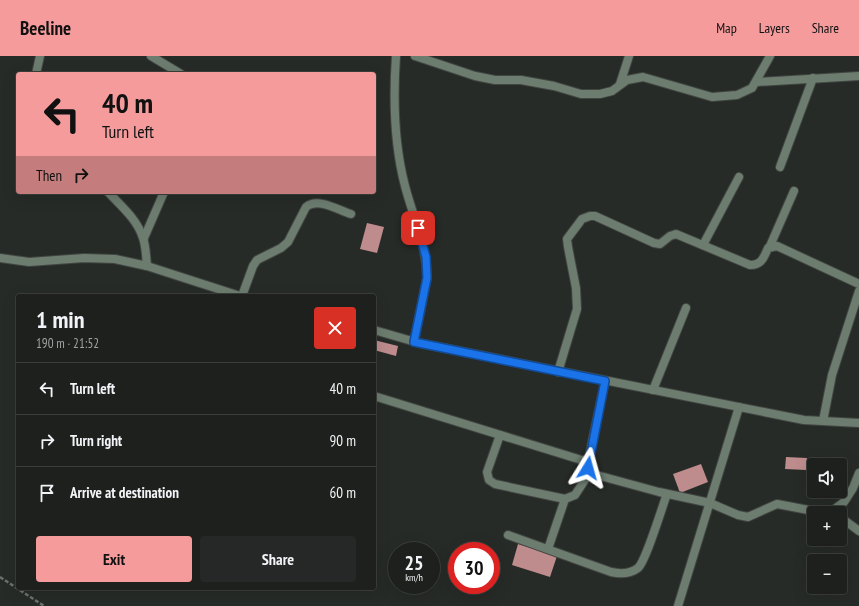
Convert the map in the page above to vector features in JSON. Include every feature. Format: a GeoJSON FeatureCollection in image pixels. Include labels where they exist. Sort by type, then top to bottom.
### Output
{"type":"FeatureCollection","features":[{"type":"Feature","properties":{"kind":"street"},"geometry":{"type":"LineString","coordinates":[[36,72],[40,56]]}},
{"type":"Feature","properties":{"kind":"street"},"geometry":{"type":"LineString","coordinates":[[151,56],[178,72]]}},
{"type":"Feature","properties":{"kind":"street"},"geometry":{"type":"LineString","coordinates":[[396,56],[395,121],[400,162],[404,186],[426,257],[427,270],[427,278],[414,342]]}},
{"type":"Feature","properties":{"kind":"street"},"geometry":{"type":"LineString","coordinates":[[415,56],[460,72],[495,80],[521,80],[554,86],[582,94],[600,94],[612,90],[620,84],[634,78],[643,77],[712,96],[737,95],[752,88],[757,82],[770,56]]}},
{"type":"Feature","properties":{"kind":"street"},"geometry":{"type":"LineString","coordinates":[[620,84],[629,56]]}},
{"type":"Feature","properties":{"kind":"street"},"geometry":{"type":"LineString","coordinates":[[757,82],[859,76]]}},
{"type":"Feature","properties":{"kind":"street"},"geometry":{"type":"LineString","coordinates":[[780,167],[813,78]]}},
{"type":"Feature","properties":{"kind":"street"},"geometry":{"type":"LineString","coordinates":[[703,245],[738,177]]}},
{"type":"Feature","properties":{"kind":"street"},"geometry":{"type":"LineString","coordinates":[[558,372],[577,309],[576,288],[568,247],[568,239],[582,219],[594,216],[654,243],[660,244],[670,236],[676,234],[750,265],[756,264],[763,260],[794,191]]}},
{"type":"Feature","properties":{"kind":"street"},"geometry":{"type":"LineString","coordinates":[[110,194],[132,218],[144,238],[147,266]]}},
{"type":"Feature","properties":{"kind":"street"},"geometry":{"type":"LineString","coordinates":[[144,238],[163,194]]}},
{"type":"Feature","properties":{"kind":"street"},"geometry":{"type":"LineString","coordinates":[[242,294],[253,266],[257,260],[281,248],[288,242],[306,207],[310,204],[318,202],[351,214]]}},
{"type":"Feature","properties":{"kind":"street"},"geometry":{"type":"LineString","coordinates":[[770,246],[777,246],[859,284]]}},
{"type":"Feature","properties":{"kind":"street"},"geometry":{"type":"LineString","coordinates":[[0,258],[30,262],[84,258],[115,259],[147,266],[235,294]]}},
{"type":"Feature","properties":{"kind":"street"},"geometry":{"type":"LineString","coordinates":[[823,421],[832,375],[859,291]]}},
{"type":"Feature","properties":{"kind":"street"},"geometry":{"type":"LineString","coordinates":[[654,390],[686,308]]}},
{"type":"Feature","properties":{"kind":"street"},"geometry":{"type":"LineString","coordinates":[[376,331],[414,342],[804,420],[859,423]]}},
{"type":"Feature","properties":{"kind":"street"},"geometry":{"type":"LineString","coordinates":[[500,435],[487,472],[489,480],[494,484],[564,500],[575,495],[590,472],[588,462],[605,381]]}},
{"type":"Feature","properties":{"kind":"street"},"geometry":{"type":"LineString","coordinates":[[376,397],[588,462]]}},
{"type":"Feature","properties":{"kind":"street"},"geometry":{"type":"LineString","coordinates":[[678,606],[739,407]]}},
{"type":"Feature","properties":{"kind":"street"},"geometry":{"type":"LineString","coordinates":[[590,472],[667,494],[710,503],[744,517],[748,517],[777,504],[807,510]]}},
{"type":"Feature","properties":{"kind":"street"},"geometry":{"type":"LineString","coordinates":[[840,506],[853,488],[859,473]]}},
{"type":"Feature","properties":{"kind":"street"},"geometry":{"type":"LineString","coordinates":[[508,535],[611,572],[622,574],[632,571],[642,563],[667,494]]}},
{"type":"Feature","properties":{"kind":"street"},"geometry":{"type":"LineString","coordinates":[[548,549],[564,500]]}},
{"type":"Feature","properties":{"kind":"street"},"geometry":{"type":"LineString","coordinates":[[847,522],[859,531]]}},
{"type":"Feature","properties":{"kind":"path"},"geometry":{"type":"LineString","coordinates":[[0,577],[16,588]]}},
{"type":"Feature","properties":{"kind":"path"},"geometry":{"type":"LineString","coordinates":[[20,590],[44,606]]}},
{"type":"Feature","properties":{"kind":"building"},"geometry":{"type":"Polygon","coordinates":[[[367,223],[384,227],[377,253],[360,249],[367,223]]]}},
{"type":"Feature","properties":{"kind":"building"},"geometry":{"type":"Polygon","coordinates":[[[376,340],[398,346],[396,356],[376,351],[376,340]]]}},
{"type":"Feature","properties":{"kind":"building"},"geometry":{"type":"Polygon","coordinates":[[[786,457],[807,458],[806,470],[785,469],[786,457]]]}},
{"type":"Feature","properties":{"kind":"building"},"geometry":{"type":"Polygon","coordinates":[[[701,464],[708,482],[680,493],[673,474],[701,464]]]}},
{"type":"Feature","properties":{"kind":"building"},"geometry":{"type":"Polygon","coordinates":[[[518,544],[557,556],[550,577],[512,565],[518,544]]]}},
{"type":"Feature","properties":{"kind":"route"},"geometry":{"type":"LineString","coordinates":[[418,228],[426,257],[427,278],[414,342],[605,381],[588,468]]}}]}
